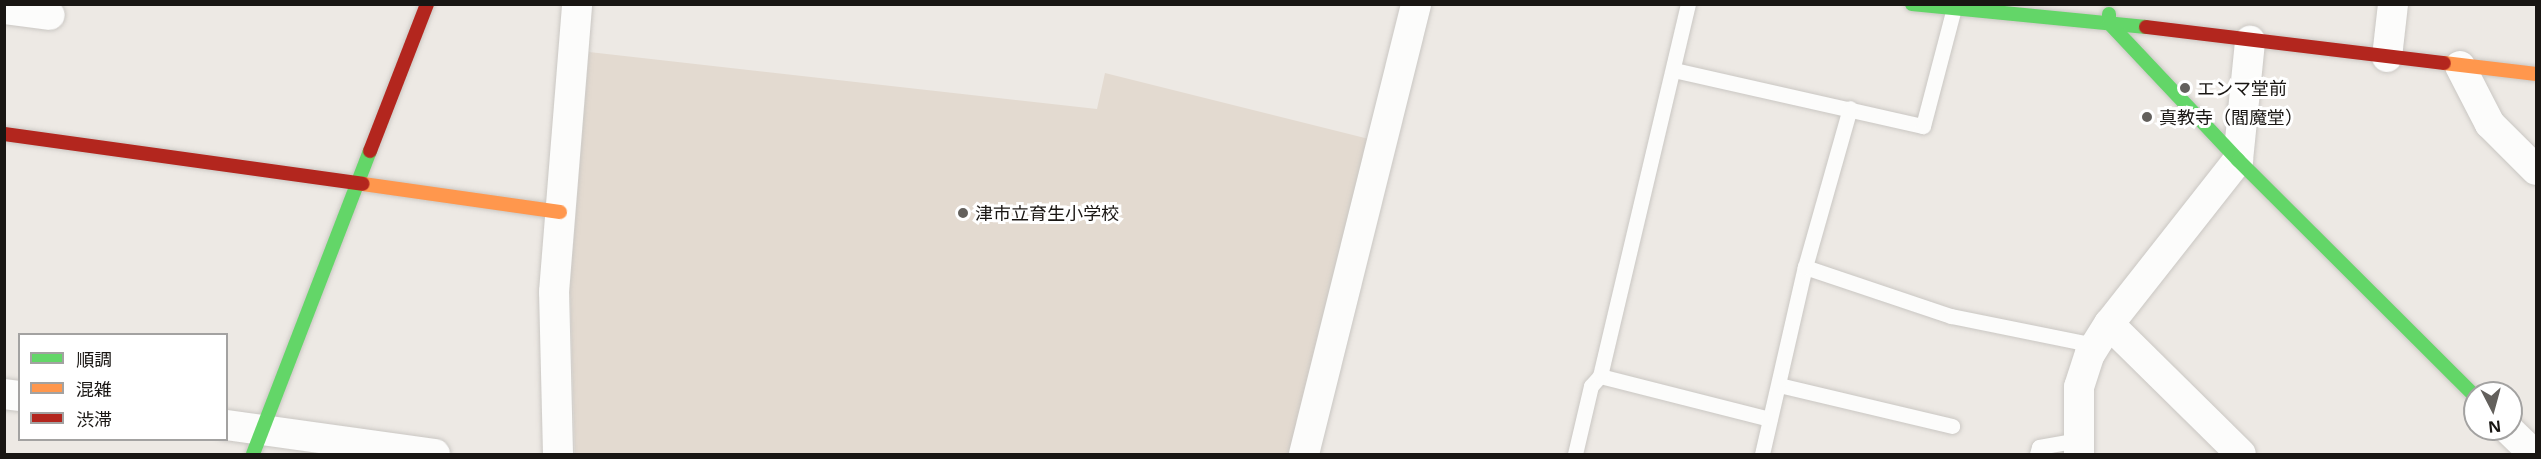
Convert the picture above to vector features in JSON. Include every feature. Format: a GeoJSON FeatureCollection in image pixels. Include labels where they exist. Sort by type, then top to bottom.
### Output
{"type":"FeatureCollection","features":[{"type":"Feature","properties":{"kind":"street"},"geometry":{"type":"LineString","coordinates":[[257,442],[427,4]]}},
{"type":"Feature","properties":{"kind":"street"},"geometry":{"type":"LineString","coordinates":[[558,454],[554,291],[577,4]]}},
{"type":"Feature","properties":{"kind":"street"},"geometry":{"type":"LineString","coordinates":[[1304,454],[1416,4]]}},
{"type":"Feature","properties":{"kind":"street"},"geometry":{"type":"LineString","coordinates":[[1912,4],[2109,23],[2536,74]]}},
{"type":"Feature","properties":{"kind":"street"},"geometry":{"type":"LineString","coordinates":[[2108,4],[2109,23],[2238,160],[2463,384]]}},
{"type":"Feature","properties":{"kind":"street"},"geometry":{"type":"LineString","coordinates":[[2387,57],[2393,4]]}},
{"type":"Feature","properties":{"kind":"street"},"geometry":{"type":"LineString","coordinates":[[4,9],[50,15]]}},
{"type":"Feature","properties":{"kind":"street"},"geometry":{"type":"LineString","coordinates":[[2078,447],[2079,387],[2102,335],[2238,160],[2250,41]]}},
{"type":"Feature","properties":{"kind":"street"},"geometry":{"type":"LineString","coordinates":[[2460,66],[2490,124],[2536,170]]}},
{"type":"Feature","properties":{"kind":"street"},"geometry":{"type":"LineString","coordinates":[[4,134],[560,212]]}},
{"type":"Feature","properties":{"kind":"street"},"geometry":{"type":"LineString","coordinates":[[2102,335],[2241,454]]}},
{"type":"Feature","properties":{"kind":"street"},"geometry":{"type":"LineString","coordinates":[[228,426],[257,442],[435,454]]}},
{"type":"Feature","properties":{"kind":"street"},"geometry":{"type":"LineString","coordinates":[[2520,441],[2534,454]]}},
{"type":"Feature","properties":{"kind":"lane"},"geometry":{"type":"LineString","coordinates":[[1575,454],[1591,386],[1600,376],[1688,4]]}},
{"type":"Feature","properties":{"kind":"lane"},"geometry":{"type":"LineString","coordinates":[[1674,70],[1923,126],[1953,8]]}},
{"type":"Feature","properties":{"kind":"lane"},"geometry":{"type":"LineString","coordinates":[[1761,454],[1805,267],[1850,108]]}},
{"type":"Feature","properties":{"kind":"lane"},"geometry":{"type":"LineString","coordinates":[[1805,267],[1951,316],[2102,335]]}},
{"type":"Feature","properties":{"kind":"lane"},"geometry":{"type":"LineString","coordinates":[[1600,376],[1770,419]]}},
{"type":"Feature","properties":{"kind":"lane"},"geometry":{"type":"LineString","coordinates":[[1779,385],[1952,426]]}},
{"type":"Feature","properties":{"kind":"lane"},"geometry":{"type":"LineString","coordinates":[[2037,454],[2038,447],[2078,447]]}},
{"type":"Feature","properties":{"kind":"shaded area","name":"津市立育生小学校"},"geometry":{"type":"Polygon","coordinates":[[[589,52],[1097,109],[1105,73],[1369,139],[1291,454],[575,454],[570,287],[589,52]]]}},
{"type":"Feature","properties":{"kind":"traffic: fast"},"geometry":{"type":"LineString","coordinates":[[1912,4],[2146,27]]}},
{"type":"Feature","properties":{"kind":"traffic: fast"},"geometry":{"type":"LineString","coordinates":[[2109,14],[2109,23],[2238,160],[2463,384]]}},
{"type":"Feature","properties":{"kind":"traffic: fast"},"geometry":{"type":"LineString","coordinates":[[253,454],[370,151]]}},
{"type":"Feature","properties":{"kind":"traffic: slow"},"geometry":{"type":"LineString","coordinates":[[2444,63],[2536,74]]}},
{"type":"Feature","properties":{"kind":"traffic: slow"},"geometry":{"type":"LineString","coordinates":[[363,184],[560,212]]}},
{"type":"Feature","properties":{"kind":"traffic: jam"},"geometry":{"type":"LineString","coordinates":[[370,151],[427,4]]}},
{"type":"Feature","properties":{"kind":"traffic: jam"},"geometry":{"type":"LineString","coordinates":[[2146,27],[2444,63]]}},
{"type":"Feature","properties":{"kind":"traffic: jam"},"geometry":{"type":"LineString","coordinates":[[4,134],[363,184]]}},
{"type":"Feature","properties":{"kind":"place","name":"エンマ堂前"},"geometry":{"type":"Point","coordinates":[2185,88]}},
{"type":"Feature","properties":{"kind":"place","name":"真教寺（閻魔堂）"},"geometry":{"type":"Point","coordinates":[2147,117]}},
{"type":"Feature","properties":{"kind":"place","name":"津市立育生小学校"},"geometry":{"type":"Point","coordinates":[963,213]}}]}
